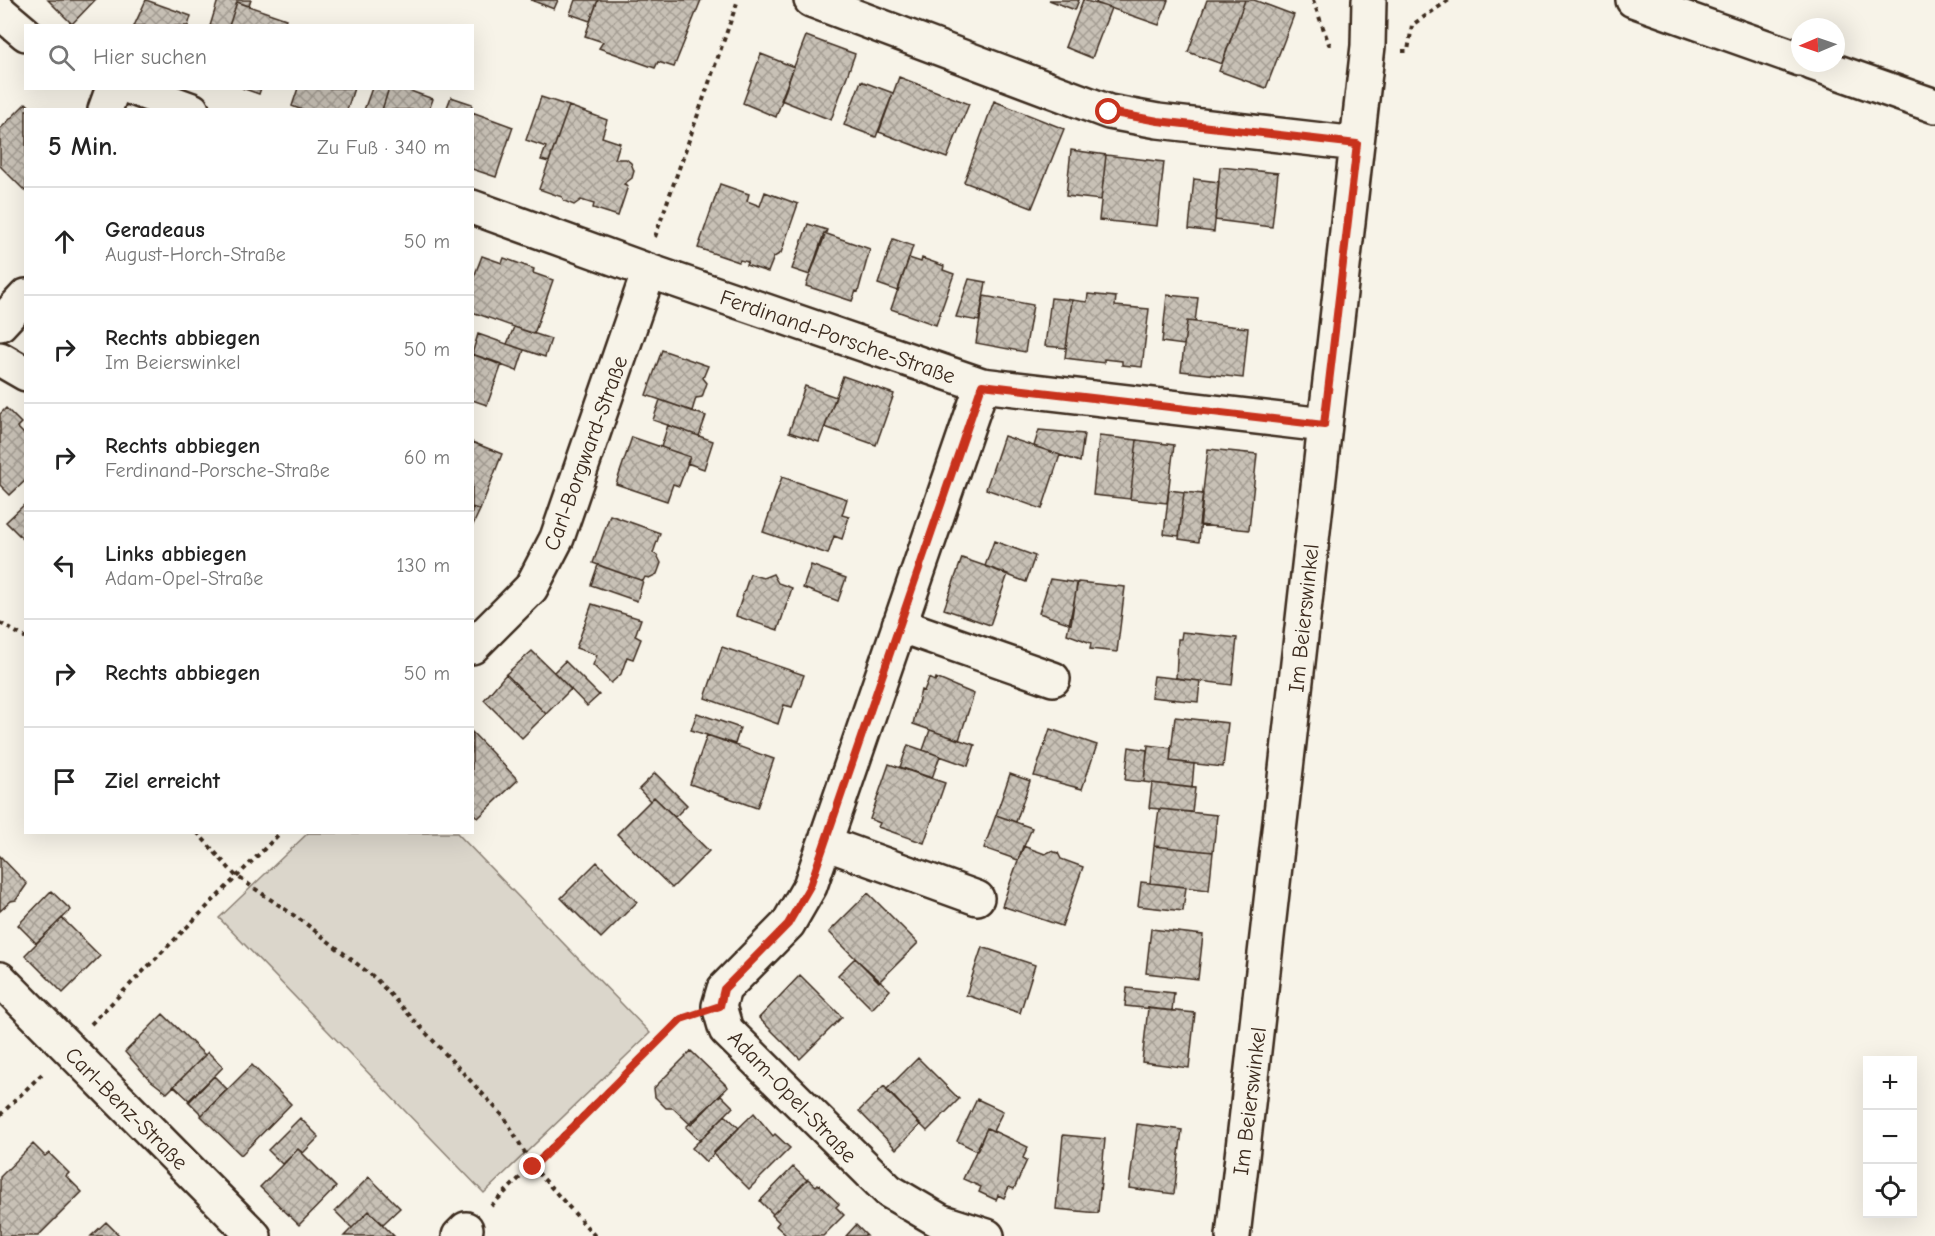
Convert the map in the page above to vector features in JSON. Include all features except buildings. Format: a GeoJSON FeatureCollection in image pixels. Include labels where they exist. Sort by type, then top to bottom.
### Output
{"type":"FeatureCollection","features":[{"type":"Feature","properties":{"kind":"street"},"geometry":{"type":"LineString","coordinates":[[811,0],[1109,112],[1158,121],[1357,144]]}},
{"type":"Feature","properties":{"kind":"street","name":"Im Beierswinkel"},"geometry":{"type":"LineString","coordinates":[[1233,1236],[1368,46],[1369,0]]}},
{"type":"Feature","properties":{"kind":"street"},"geometry":{"type":"LineString","coordinates":[[1633,0],[1791,56]]}},
{"type":"Feature","properties":{"kind":"street"},"geometry":{"type":"LineString","coordinates":[[0,12],[24,32]]}},
{"type":"Feature","properties":{"kind":"street"},"geometry":{"type":"LineString","coordinates":[[1838,72],[1935,106]]}},
{"type":"Feature","properties":{"kind":"street"},"geometry":{"type":"LineString","coordinates":[[106,108],[112,90]]}},
{"type":"Feature","properties":{"kind":"street"},"geometry":{"type":"LineString","coordinates":[[137,90],[187,108]]}},
{"type":"Feature","properties":{"kind":"street","name":"Ferdinand-Porsche-Straße"},"geometry":{"type":"LineString","coordinates":[[474,208],[649,271],[982,385],[1324,425]]}},
{"type":"Feature","properties":{"kind":"street","name":"Carl-Borgward-Straße"},"geometry":{"type":"LineString","coordinates":[[474,645],[531,588],[558,538],[649,271]]}},
{"type":"Feature","properties":{"kind":"street"},"geometry":{"type":"LineString","coordinates":[[0,324],[24,298]]}},
{"type":"Feature","properties":{"kind":"street"},"geometry":{"type":"LineString","coordinates":[[0,359],[24,373]]}},
{"type":"Feature","properties":{"kind":"street","name":"Adam-Opel-Straße"},"geometry":{"type":"LineString","coordinates":[[982,385],[810,886],[788,924],[724,989],[720,1006],[726,1030],[889,1191],[940,1221],[987,1236]]}},
{"type":"Feature","properties":{"kind":"street"},"geometry":{"type":"LineString","coordinates":[[899,625],[1053,679]]}},
{"type":"Feature","properties":{"kind":"street"},"geometry":{"type":"LineString","coordinates":[[825,843],[977,898]]}},
{"type":"Feature","properties":{"kind":"street","name":"Carl-Benz-Straße"},"geometry":{"type":"LineString","coordinates":[[0,979],[254,1236]]}},
{"type":"Feature","properties":{"kind":"path"},"geometry":{"type":"LineString","coordinates":[[649,271],[652,246],[738,0]]}},
{"type":"Feature","properties":{"kind":"path"},"geometry":{"type":"LineString","coordinates":[[0,623],[24,637]]}},
{"type":"Feature","properties":{"kind":"path"},"geometry":{"type":"LineString","coordinates":[[199,834],[235,875],[305,923],[375,978],[505,1118],[533,1167],[596,1236]]}},
{"type":"Feature","properties":{"kind":"path"},"geometry":{"type":"LineString","coordinates":[[0,1115],[235,875],[279,834]]}},
{"type":"Feature","properties":{"kind":"path"},"geometry":{"type":"LineString","coordinates":[[462,1232],[533,1167],[681,1019],[720,1006]]}},
{"type":"Feature","properties":{"kind":"shaded area"},"geometry":{"type":"Polygon","coordinates":[[[307,834],[458,834],[650,1033],[484,1193],[219,918],[307,834]]]}},
{"type":"Feature","properties":{"kind":"route"},"geometry":{"type":"LineString","coordinates":[[533,1167],[681,1019],[720,1006],[724,989],[788,924],[810,886],[982,385],[1324,425],[1357,144],[1158,121],[1109,112]]}}]}
